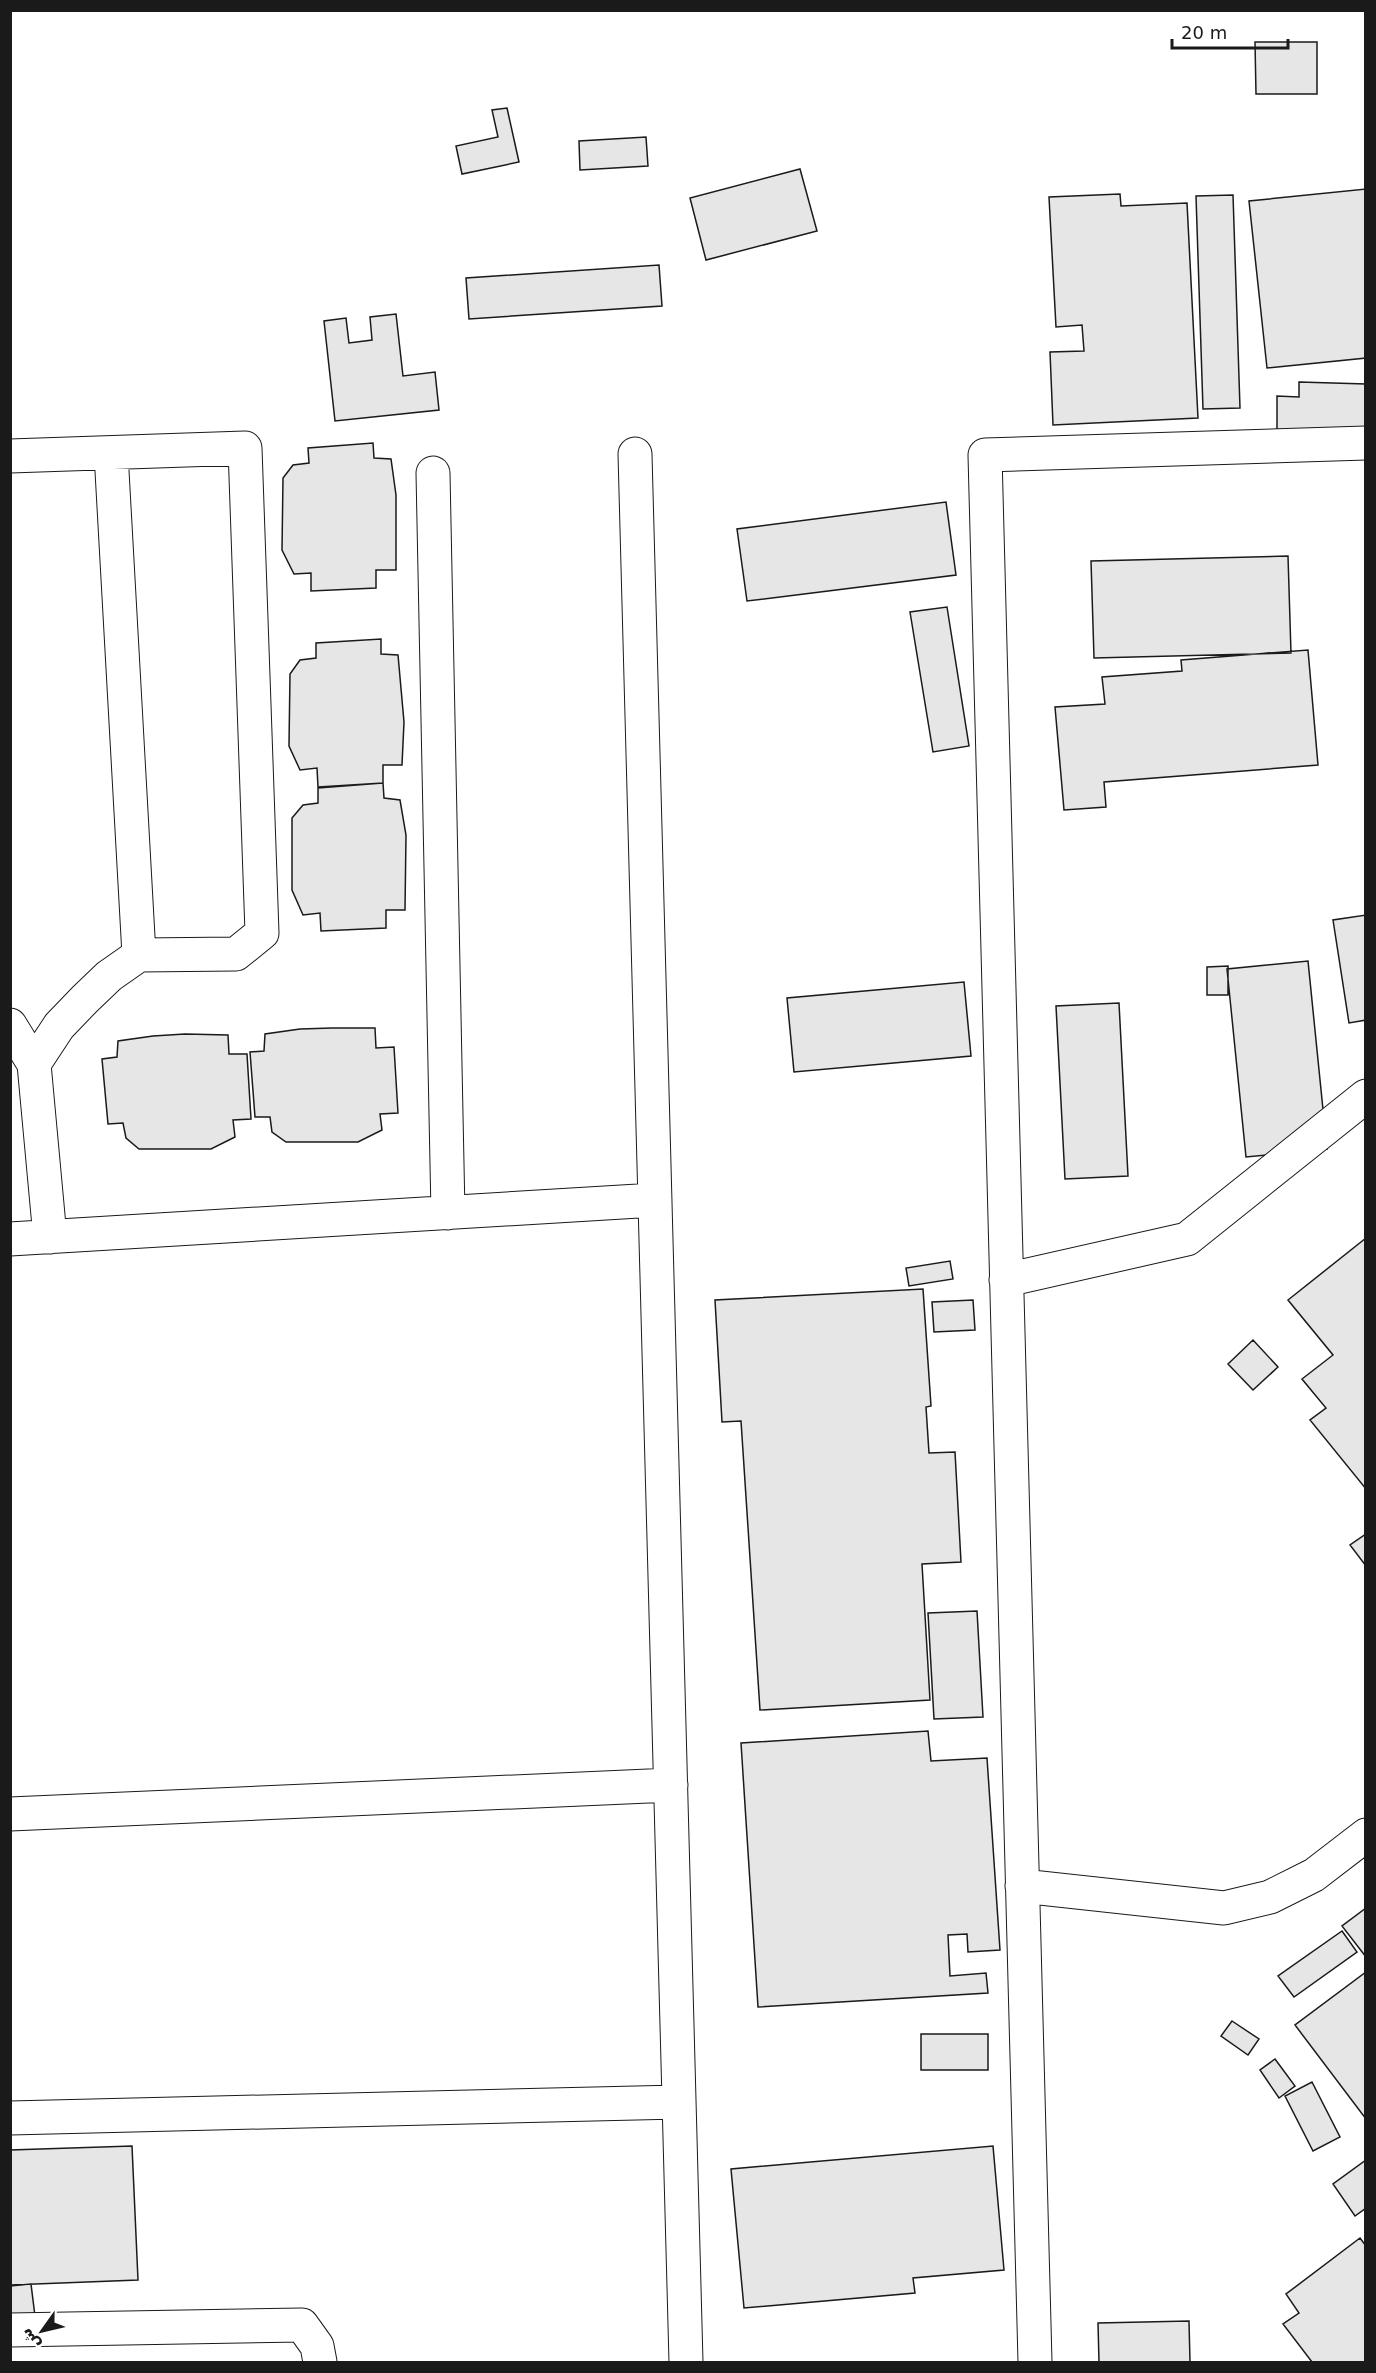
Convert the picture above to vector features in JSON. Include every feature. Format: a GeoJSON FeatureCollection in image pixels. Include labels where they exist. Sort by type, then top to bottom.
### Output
{"type":"FeatureCollection","features":[{"type":"Feature","properties":{"kind":"street"},"geometry":{"type":"LineString","coordinates":[[1035,2362],[985,455],[1365,442]]}},
{"type":"Feature","properties":{"kind":"street"},"geometry":{"type":"LineString","coordinates":[[10,456],[245,448],[262,933],[236,954],[139,955],[109,976],[85,999],[59,1026],[34,1064]]}},
{"type":"Feature","properties":{"kind":"street"},"geometry":{"type":"LineString","coordinates":[[111,453],[139,955]]}},
{"type":"Feature","properties":{"kind":"street"},"geometry":{"type":"LineString","coordinates":[[635,454],[686,2362]]}},
{"type":"Feature","properties":{"kind":"street"},"geometry":{"type":"LineString","coordinates":[[433,473],[448,1212]]}},
{"type":"Feature","properties":{"kind":"street"},"geometry":{"type":"LineString","coordinates":[[10,1025],[34,1064],[50,1237]]}},
{"type":"Feature","properties":{"kind":"street"},"geometry":{"type":"LineString","coordinates":[[1006,1280],[1187,1239],[1365,1096]]}},
{"type":"Feature","properties":{"kind":"street"},"geometry":{"type":"LineString","coordinates":[[10,1239],[655,1200]]}},
{"type":"Feature","properties":{"kind":"street"},"geometry":{"type":"LineString","coordinates":[[10,1814],[671,1785]]}},
{"type":"Feature","properties":{"kind":"street"},"geometry":{"type":"LineString","coordinates":[[1022,1886],[1224,1908],[1270,1897],[1314,1875],[1365,1835]]}},
{"type":"Feature","properties":{"kind":"street"},"geometry":{"type":"LineString","coordinates":[[10,2118],[679,2102]]}},
{"type":"Feature","properties":{"kind":"street"},"geometry":{"type":"LineString","coordinates":[[10,2330],[302,2325],[317,2346],[320,2362]]}},
{"type":"Feature","properties":{"kind":"building"},"geometry":{"type":"Polygon","coordinates":[[[1255,42],[1317,42],[1317,94],[1256,94],[1255,42]]]}},
{"type":"Feature","properties":{"kind":"building"},"geometry":{"type":"Polygon","coordinates":[[[507,108],[519,162],[462,174],[456,146],[498,137],[492,110],[507,108]]]}},
{"type":"Feature","properties":{"kind":"building"},"geometry":{"type":"Polygon","coordinates":[[[646,137],[648,166],[580,170],[579,141],[646,137]]]}},
{"type":"Feature","properties":{"kind":"building"},"geometry":{"type":"Polygon","coordinates":[[[800,169],[817,231],[706,260],[690,198],[800,169]]]}},
{"type":"Feature","properties":{"kind":"building"},"geometry":{"type":"Polygon","coordinates":[[[1366,189],[1366,358],[1267,368],[1249,201],[1366,189]]]}},
{"type":"Feature","properties":{"kind":"building"},"geometry":{"type":"Polygon","coordinates":[[[1120,194],[1121,206],[1187,203],[1198,418],[1053,425],[1050,352],[1084,351],[1082,325],[1056,327],[1049,197],[1120,194]]]}},
{"type":"Feature","properties":{"kind":"building"},"geometry":{"type":"Polygon","coordinates":[[[1233,195],[1240,408],[1203,409],[1196,196],[1233,195]]]}},
{"type":"Feature","properties":{"kind":"building"},"geometry":{"type":"Polygon","coordinates":[[[659,265],[662,306],[469,319],[466,278],[659,265]]]}},
{"type":"Feature","properties":{"kind":"building"},"geometry":{"type":"Polygon","coordinates":[[[396,314],[403,376],[435,372],[439,410],[335,421],[324,321],[346,318],[349,343],[372,340],[370,317],[396,314]]]}},
{"type":"Feature","properties":{"kind":"building"},"geometry":{"type":"Polygon","coordinates":[[[1299,382],[1366,384],[1366,433],[1277,431],[1277,396],[1299,397],[1299,382]]]}},
{"type":"Feature","properties":{"kind":"building"},"geometry":{"type":"Polygon","coordinates":[[[373,443],[374,458],[391,459],[396,495],[396,570],[376,570],[376,588],[311,591],[311,573],[294,574],[282,550],[283,478],[293,465],[309,463],[308,448],[373,443]]]}},
{"type":"Feature","properties":{"kind":"building"},"geometry":{"type":"Polygon","coordinates":[[[946,502],[956,575],[747,601],[737,529],[946,502]]]}},
{"type":"Feature","properties":{"kind":"building"},"geometry":{"type":"Polygon","coordinates":[[[1288,556],[1291,653],[1094,658],[1091,561],[1288,556]]]}},
{"type":"Feature","properties":{"kind":"building"},"geometry":{"type":"Polygon","coordinates":[[[947,607],[969,746],[933,752],[910,612],[947,607]]]}},
{"type":"Feature","properties":{"kind":"building"},"geometry":{"type":"Polygon","coordinates":[[[381,639],[381,654],[398,655],[404,722],[402,765],[383,765],[383,783],[318,787],[317,768],[300,770],[289,746],[290,674],[300,660],[316,658],[316,643],[381,639]]]}},
{"type":"Feature","properties":{"kind":"building"},"geometry":{"type":"Polygon","coordinates":[[[1308,650],[1318,765],[1104,782],[1106,807],[1064,810],[1055,707],[1105,704],[1102,677],[1182,671],[1181,660],[1308,650]]]}},
{"type":"Feature","properties":{"kind":"building"},"geometry":{"type":"Polygon","coordinates":[[[383,783],[384,798],[400,800],[406,835],[405,910],[386,910],[386,928],[321,931],[320,913],[303,915],[292,890],[292,818],[303,805],[318,803],[318,788],[383,783]]]}},
{"type":"Feature","properties":{"kind":"building"},"geometry":{"type":"Polygon","coordinates":[[[1366,915],[1366,1020],[1349,1023],[1333,920],[1366,915]]]}},
{"type":"Feature","properties":{"kind":"building"},"geometry":{"type":"Polygon","coordinates":[[[1308,961],[1327,1149],[1246,1157],[1227,969],[1308,961]]]}},
{"type":"Feature","properties":{"kind":"building"},"geometry":{"type":"Polygon","coordinates":[[[1228,966],[1228,995],[1207,995],[1207,967],[1228,966]]]}},
{"type":"Feature","properties":{"kind":"building"},"geometry":{"type":"Polygon","coordinates":[[[964,982],[971,1056],[794,1072],[787,998],[964,982]]]}},
{"type":"Feature","properties":{"kind":"building"},"geometry":{"type":"Polygon","coordinates":[[[1119,1003],[1128,1176],[1065,1179],[1056,1006],[1119,1003]]]}},
{"type":"Feature","properties":{"kind":"building"},"geometry":{"type":"Polygon","coordinates":[[[375,1028],[376,1048],[394,1047],[398,1113],[380,1114],[382,1130],[358,1142],[286,1142],[272,1132],[270,1117],[255,1117],[250,1052],[264,1051],[265,1034],[300,1029],[375,1028]]]}},
{"type":"Feature","properties":{"kind":"building"},"geometry":{"type":"Polygon","coordinates":[[[185,1034],[228,1035],[229,1054],[247,1054],[251,1119],[233,1120],[235,1137],[211,1149],[139,1149],[126,1138],[123,1123],[108,1124],[102,1059],[117,1057],[118,1041],[185,1034]]]}},
{"type":"Feature","properties":{"kind":"building"},"geometry":{"type":"Polygon","coordinates":[[[1366,1238],[1366,1489],[1310,1420],[1326,1408],[1302,1379],[1333,1355],[1288,1300],[1366,1238]]]}},
{"type":"Feature","properties":{"kind":"building"},"geometry":{"type":"Polygon","coordinates":[[[950,1261],[953,1279],[909,1286],[906,1268],[950,1261]]]}},
{"type":"Feature","properties":{"kind":"building"},"geometry":{"type":"Polygon","coordinates":[[[923,1289],[931,1406],[926,1407],[929,1453],[955,1452],[961,1562],[922,1564],[930,1700],[760,1710],[741,1421],[722,1422],[715,1300],[923,1289]]]}},
{"type":"Feature","properties":{"kind":"building"},"geometry":{"type":"Polygon","coordinates":[[[973,1300],[975,1330],[934,1332],[932,1302],[973,1300]]]}},
{"type":"Feature","properties":{"kind":"building"},"geometry":{"type":"Polygon","coordinates":[[[1253,1340],[1278,1367],[1253,1390],[1228,1364],[1253,1340]]]}},
{"type":"Feature","properties":{"kind":"building"},"geometry":{"type":"Polygon","coordinates":[[[1366,1534],[1366,1566],[1350,1545],[1366,1534]]]}},
{"type":"Feature","properties":{"kind":"building"},"geometry":{"type":"Polygon","coordinates":[[[977,1611],[983,1717],[934,1719],[928,1613],[977,1611]]]}},
{"type":"Feature","properties":{"kind":"building"},"geometry":{"type":"Polygon","coordinates":[[[928,1731],[931,1761],[987,1758],[1000,1950],[968,1952],[967,1934],[948,1935],[950,1976],[986,1973],[988,1993],[758,2007],[741,1743],[928,1731]]]}},
{"type":"Feature","properties":{"kind":"building"},"geometry":{"type":"Polygon","coordinates":[[[1366,1908],[1366,1957],[1342,1926],[1366,1908]]]}},
{"type":"Feature","properties":{"kind":"building"},"geometry":{"type":"Polygon","coordinates":[[[1342,1931],[1357,1952],[1294,1997],[1278,1976],[1342,1931]]]}},
{"type":"Feature","properties":{"kind":"building"},"geometry":{"type":"Polygon","coordinates":[[[1366,1972],[1366,2119],[1295,2025],[1366,1972]]]}},
{"type":"Feature","properties":{"kind":"building"},"geometry":{"type":"Polygon","coordinates":[[[1232,2021],[1259,2039],[1248,2055],[1221,2036],[1232,2021]]]}},
{"type":"Feature","properties":{"kind":"building"},"geometry":{"type":"Polygon","coordinates":[[[921,2034],[988,2034],[988,2070],[921,2070],[921,2034]]]}},
{"type":"Feature","properties":{"kind":"building"},"geometry":{"type":"Polygon","coordinates":[[[1275,2059],[1295,2086],[1279,2098],[1260,2070],[1275,2059]]]}},
{"type":"Feature","properties":{"kind":"building"},"geometry":{"type":"Polygon","coordinates":[[[1312,2082],[1340,2137],[1313,2151],[1285,2096],[1312,2082]]]}},
{"type":"Feature","properties":{"kind":"building"},"geometry":{"type":"Polygon","coordinates":[[[132,2146],[138,2280],[10,2285],[10,2150],[132,2146]]]}},
{"type":"Feature","properties":{"kind":"building"},"geometry":{"type":"Polygon","coordinates":[[[993,2146],[1004,2270],[913,2278],[915,2293],[744,2308],[731,2169],[993,2146]]]}},
{"type":"Feature","properties":{"kind":"building"},"geometry":{"type":"Polygon","coordinates":[[[1366,2160],[1366,2208],[1355,2216],[1333,2184],[1366,2160]]]}},
{"type":"Feature","properties":{"kind":"building"},"geometry":{"type":"Polygon","coordinates":[[[1360,2238],[1366,2246],[1366,2362],[1312,2362],[1283,2324],[1299,2313],[1286,2294],[1360,2238]]]}},
{"type":"Feature","properties":{"kind":"building"},"geometry":{"type":"Polygon","coordinates":[[[31,2284],[35,2316],[10,2318],[10,2286],[31,2284]]]}},
{"type":"Feature","properties":{"kind":"building"},"geometry":{"type":"Polygon","coordinates":[[[1189,2321],[1190,2362],[1099,2362],[1098,2323],[1189,2321]]]}}]}
